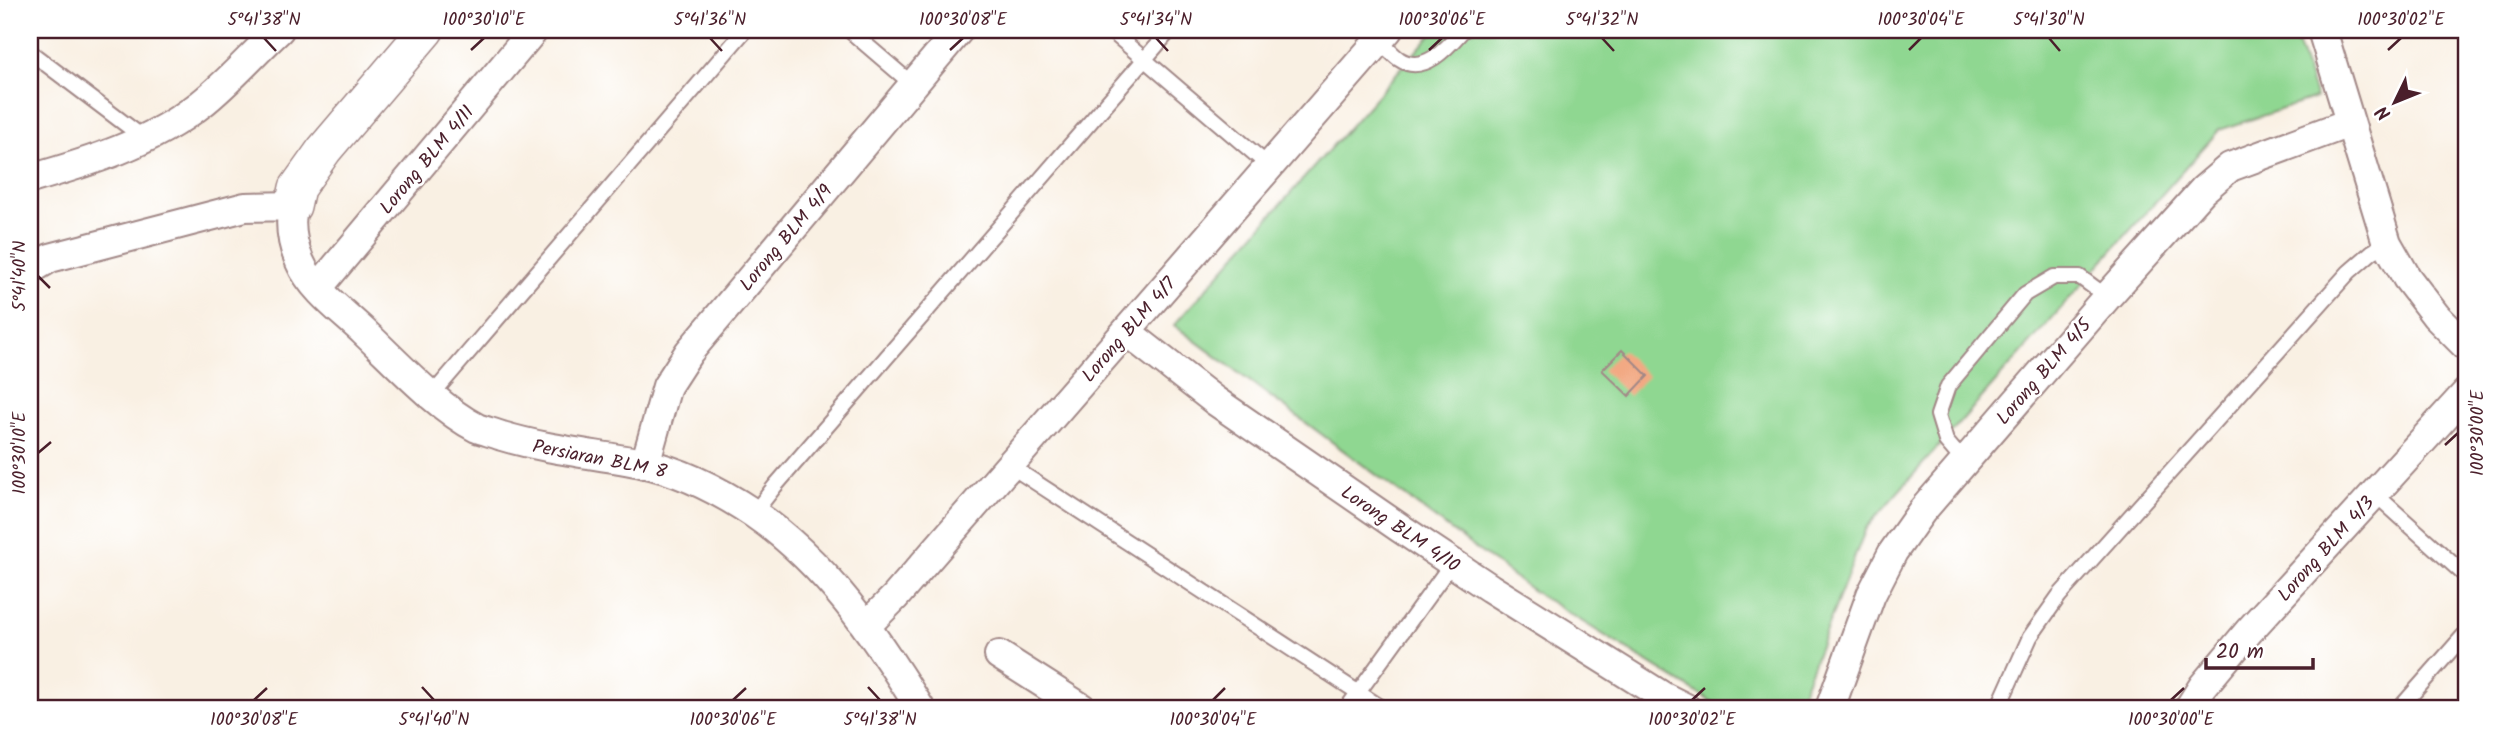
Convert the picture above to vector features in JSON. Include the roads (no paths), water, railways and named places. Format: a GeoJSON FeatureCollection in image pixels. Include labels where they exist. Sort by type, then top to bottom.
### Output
{"type":"FeatureCollection","features":[{"type":"Feature","properties":{"kind":"street"},"geometry":{"type":"LineString","coordinates":[[30,180],[83,164],[145,139],[201,104],[278,30]]}},
{"type":"Feature","properties":{"kind":"street"},"geometry":{"type":"LineString","coordinates":[[30,270],[51,258],[245,207],[293,206],[297,188],[324,150],[426,30]]}},
{"type":"Feature","properties":{"kind":"street","name":"Lorong BLM 4/11"},"geometry":{"type":"LineString","coordinates":[[318,288],[534,30]]}},
{"type":"Feature","properties":{"kind":"street","name":"Lorong BLM 4/9"},"geometry":{"type":"LineString","coordinates":[[645,464],[667,386],[689,352],[959,30]]}},
{"type":"Feature","properties":{"kind":"street"},"geometry":{"type":"LineString","coordinates":[[2322,30],[2387,243],[2407,278],[2436,316],[2466,346]]}},
{"type":"Feature","properties":{"kind":"street","name":"Lorong BLM 4/7"},"geometry":{"type":"LineString","coordinates":[[866,626],[895,597],[1383,35]]}},
{"type":"Feature","properties":{"kind":"street","name":"Lorong BLM 4/5"},"geometry":{"type":"LineString","coordinates":[[1830,708],[1871,596],[1893,552],[1922,511],[2107,296],[2203,190],[2230,167],[2349,122]]}},
{"type":"Feature","properties":{"kind":"street","name":"Persiaran BLM 8"},"geometry":{"type":"LineString","coordinates":[[293,206],[289,224],[300,263],[318,288],[431,396],[477,428],[537,447],[645,464],[676,473],[720,493],[754,513],[820,570],[847,599],[920,708]]}},
{"type":"Feature","properties":{"kind":"street","name":"Lorong BLM 4/10"},"geometry":{"type":"LineString","coordinates":[[1126,332],[1214,400],[1452,563],[1664,698],[1686,708]]}},
{"type":"Feature","properties":{"kind":"street","name":"Lorong BLM 4/3"},"geometry":{"type":"LineString","coordinates":[[2189,708],[2203,686],[2249,631],[2466,393]]}},
{"type":"Feature","properties":{"kind":"street"},"geometry":{"type":"LineString","coordinates":[[999,655],[1082,708]]}},
{"type":"Feature","properties":{"kind":"lane"},"geometry":{"type":"LineString","coordinates":[[431,396],[745,30]]}},
{"type":"Feature","properties":{"kind":"lane"},"geometry":{"type":"LineString","coordinates":[[849,30],[912,85]]}},
{"type":"Feature","properties":{"kind":"lane"},"geometry":{"type":"LineString","coordinates":[[1110,30],[1269,166]]}},
{"type":"Feature","properties":{"kind":"lane"},"geometry":{"type":"LineString","coordinates":[[754,513],[1170,30]]}},
{"type":"Feature","properties":{"kind":"lane"},"geometry":{"type":"LineString","coordinates":[[1383,35],[1401,61],[1422,63],[1441,54],[1463,30]]}},
{"type":"Feature","properties":{"kind":"lane"},"geometry":{"type":"LineString","coordinates":[[30,52],[145,139]]}},
{"type":"Feature","properties":{"kind":"lane"},"geometry":{"type":"LineString","coordinates":[[1997,708],[2030,636],[2059,596],[2349,272],[2387,243]]}},
{"type":"Feature","properties":{"kind":"lane"},"geometry":{"type":"LineString","coordinates":[[1964,462],[1946,441],[1938,415],[1948,386],[2025,294],[2054,277],[2080,277],[2107,296]]}},
{"type":"Feature","properties":{"kind":"lane"},"geometry":{"type":"LineString","coordinates":[[1009,465],[1382,708]]}},
{"type":"Feature","properties":{"kind":"lane"},"geometry":{"type":"LineString","coordinates":[[2374,493],[2466,576]]}},
{"type":"Feature","properties":{"kind":"lane"},"geometry":{"type":"LineString","coordinates":[[1347,708],[1452,563]]}},
{"type":"Feature","properties":{"kind":"lane"},"geometry":{"type":"LineString","coordinates":[[2400,708],[2466,633]]}}]}
